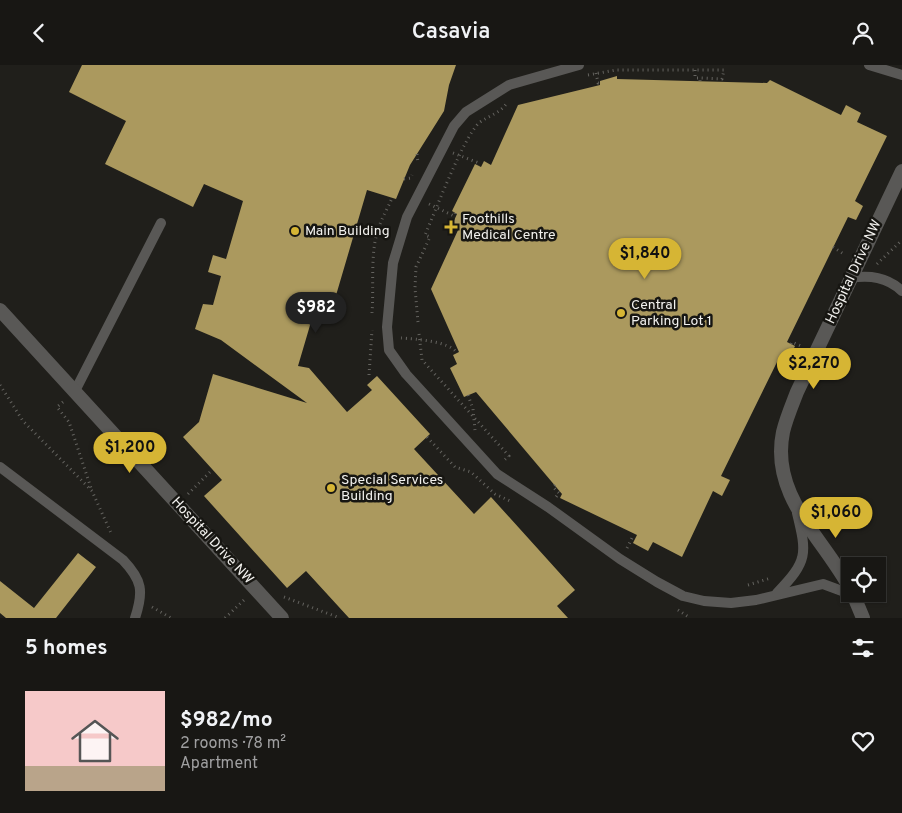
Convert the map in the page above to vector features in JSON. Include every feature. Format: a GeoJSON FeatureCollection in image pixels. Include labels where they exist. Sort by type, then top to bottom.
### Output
{"type":"FeatureCollection","features":[{"type":"Feature","properties":{"kind":"street","name":"Hospital Drive NW"},"geometry":{"type":"LineString","coordinates":[[841,571],[795,506],[784,481],[781,449],[783,430],[797,392],[902,171]]}},
{"type":"Feature","properties":{"kind":"street","name":"Hospital Drive NW"},"geometry":{"type":"LineString","coordinates":[[0,310],[282,618]]}},
{"type":"Feature","properties":{"kind":"street","name":"Hospital Drive NW"},"geometry":{"type":"LineString","coordinates":[[856,602],[863,618]]}},
{"type":"Feature","properties":{"kind":"lane"},"geometry":{"type":"LineString","coordinates":[[579,65],[509,85],[466,112],[454,126],[407,217],[393,263],[387,327],[389,350],[406,374],[497,474],[548,507],[641,573],[683,596],[704,601],[731,603],[756,600],[776,593],[823,584],[841,590]]}},
{"type":"Feature","properties":{"kind":"lane"},"geometry":{"type":"LineString","coordinates":[[869,65],[902,75]]}},
{"type":"Feature","properties":{"kind":"lane"},"geometry":{"type":"LineString","coordinates":[[75,391],[161,223]]}},
{"type":"Feature","properties":{"kind":"lane"},"geometry":{"type":"LineString","coordinates":[[850,278],[866,275],[893,282],[902,291]]}},
{"type":"Feature","properties":{"kind":"lane"},"geometry":{"type":"LineString","coordinates":[[0,467],[123,560],[140,583],[141,601],[135,618]]}},
{"type":"Feature","properties":{"kind":"lane"},"geometry":{"type":"LineString","coordinates":[[776,593],[802,563],[805,545],[795,506]]}},
{"type":"Feature","properties":{"kind":"path"},"geometry":{"type":"LineString","coordinates":[[580,77],[616,71],[724,70],[722,79],[700,80],[695,78],[695,71]]}},
{"type":"Feature","properties":{"kind":"path"},"geometry":{"type":"LineString","coordinates":[[596,73],[598,83],[600,83]]}},
{"type":"Feature","properties":{"kind":"path"},"geometry":{"type":"LineString","coordinates":[[418,322],[415,288],[416,267],[430,237],[425,235],[461,156],[479,123],[500,113],[509,101]]}},
{"type":"Feature","properties":{"kind":"path"},"geometry":{"type":"LineString","coordinates":[[452,153],[479,163],[478,165]]}},
{"type":"Feature","properties":{"kind":"path"},"geometry":{"type":"LineString","coordinates":[[406,180],[411,177],[419,160],[419,154]]}},
{"type":"Feature","properties":{"kind":"path"},"geometry":{"type":"LineString","coordinates":[[428,204],[454,216],[455,213]]}},
{"type":"Feature","properties":{"kind":"path"},"geometry":{"type":"LineString","coordinates":[[870,267],[878,264],[902,240]]}},
{"type":"Feature","properties":{"kind":"path"},"geometry":{"type":"LineString","coordinates":[[401,338],[419,337],[452,348],[457,353]]}},
{"type":"Feature","properties":{"kind":"path"},"geometry":{"type":"LineString","coordinates":[[419,337],[422,360],[509,456],[502,463]]}},
{"type":"Feature","properties":{"kind":"path"},"geometry":{"type":"LineString","coordinates":[[791,344],[792,342],[806,349]]}},
{"type":"Feature","properties":{"kind":"path"},"geometry":{"type":"LineString","coordinates":[[414,366],[422,360]]}},
{"type":"Feature","properties":{"kind":"path"},"geometry":{"type":"LineString","coordinates":[[0,385],[23,421],[92,491]]}},
{"type":"Feature","properties":{"kind":"path"},"geometry":{"type":"LineString","coordinates":[[468,395],[476,420],[475,432]]}},
{"type":"Feature","properties":{"kind":"path"},"geometry":{"type":"LineString","coordinates":[[63,402],[57,407],[69,422],[92,491],[111,534]]}},
{"type":"Feature","properties":{"kind":"path"},"geometry":{"type":"LineString","coordinates":[[427,437],[455,467],[471,472],[495,494]]}},
{"type":"Feature","properties":{"kind":"path"},"geometry":{"type":"LineString","coordinates":[[194,501],[188,493],[212,470]]}},
{"type":"Feature","properties":{"kind":"path"},"geometry":{"type":"LineString","coordinates":[[635,539],[632,538],[626,549],[635,553]]}},
{"type":"Feature","properties":{"kind":"path"},"geometry":{"type":"LineString","coordinates":[[745,585],[777,575]]}},
{"type":"Feature","properties":{"kind":"path"},"geometry":{"type":"LineString","coordinates":[[280,595],[340,618]]}},
{"type":"Feature","properties":{"kind":"path"},"geometry":{"type":"LineString","coordinates":[[225,618],[244,600]]}},
{"type":"Feature","properties":{"kind":"path"},"geometry":{"type":"LineString","coordinates":[[157,610],[171,618]]}},
{"type":"Feature","properties":{"kind":"building"},"geometry":{"type":"Polygon","coordinates":[[[82,65],[456,65],[449,85],[444,111],[410,165],[396,199],[367,190],[332,309],[316,305],[298,366],[309,368],[347,412],[372,390],[367,385],[377,376],[430,434],[414,449],[474,514],[491,497],[575,590],[557,606],[568,618],[349,618],[306,571],[287,588],[204,496],[222,480],[183,437],[199,422],[213,374],[307,403],[221,340],[195,329],[203,304],[213,305],[221,276],[208,272],[213,255],[226,259],[243,201],[204,184],[193,207],[105,164],[126,121],[69,92],[82,65]]]}},
{"type":"Feature","properties":{"kind":"building","name":"Central Parking Lot 1"},"geometry":{"type":"Polygon","coordinates":[[[617,76],[617,79],[767,83],[770,80],[841,115],[846,105],[861,113],[857,122],[887,136],[855,201],[863,206],[856,220],[848,217],[787,342],[795,346],[788,362],[779,358],[721,476],[730,480],[722,496],[713,491],[682,557],[653,542],[648,551],[633,543],[637,535],[560,498],[562,494],[476,392],[464,397],[450,368],[457,364],[453,355],[459,352],[431,289],[459,228],[452,225],[457,214],[452,211],[475,164],[481,167],[484,161],[491,165],[518,105],[600,85],[600,81],[617,76]]]}},
{"type":"Feature","properties":{"kind":"building"},"geometry":{"type":"Polygon","coordinates":[[[78,553],[96,567],[56,618],[6,618],[0,613],[0,581],[34,608],[78,553]]]}},
{"type":"Feature","properties":{"kind":"place","name":"Foothills Medical Centre"},"geometry":{"type":"Point","coordinates":[451,227]}},
{"type":"Feature","properties":{"kind":"place","name":"Main Building"},"geometry":{"type":"Point","coordinates":[295,231]}},
{"type":"Feature","properties":{"kind":"place","name":"Central Parking Lot 1"},"geometry":{"type":"Point","coordinates":[621,313]}},
{"type":"Feature","properties":{"kind":"place","name":"Special Services Building"},"geometry":{"type":"Point","coordinates":[331,488]}}]}
